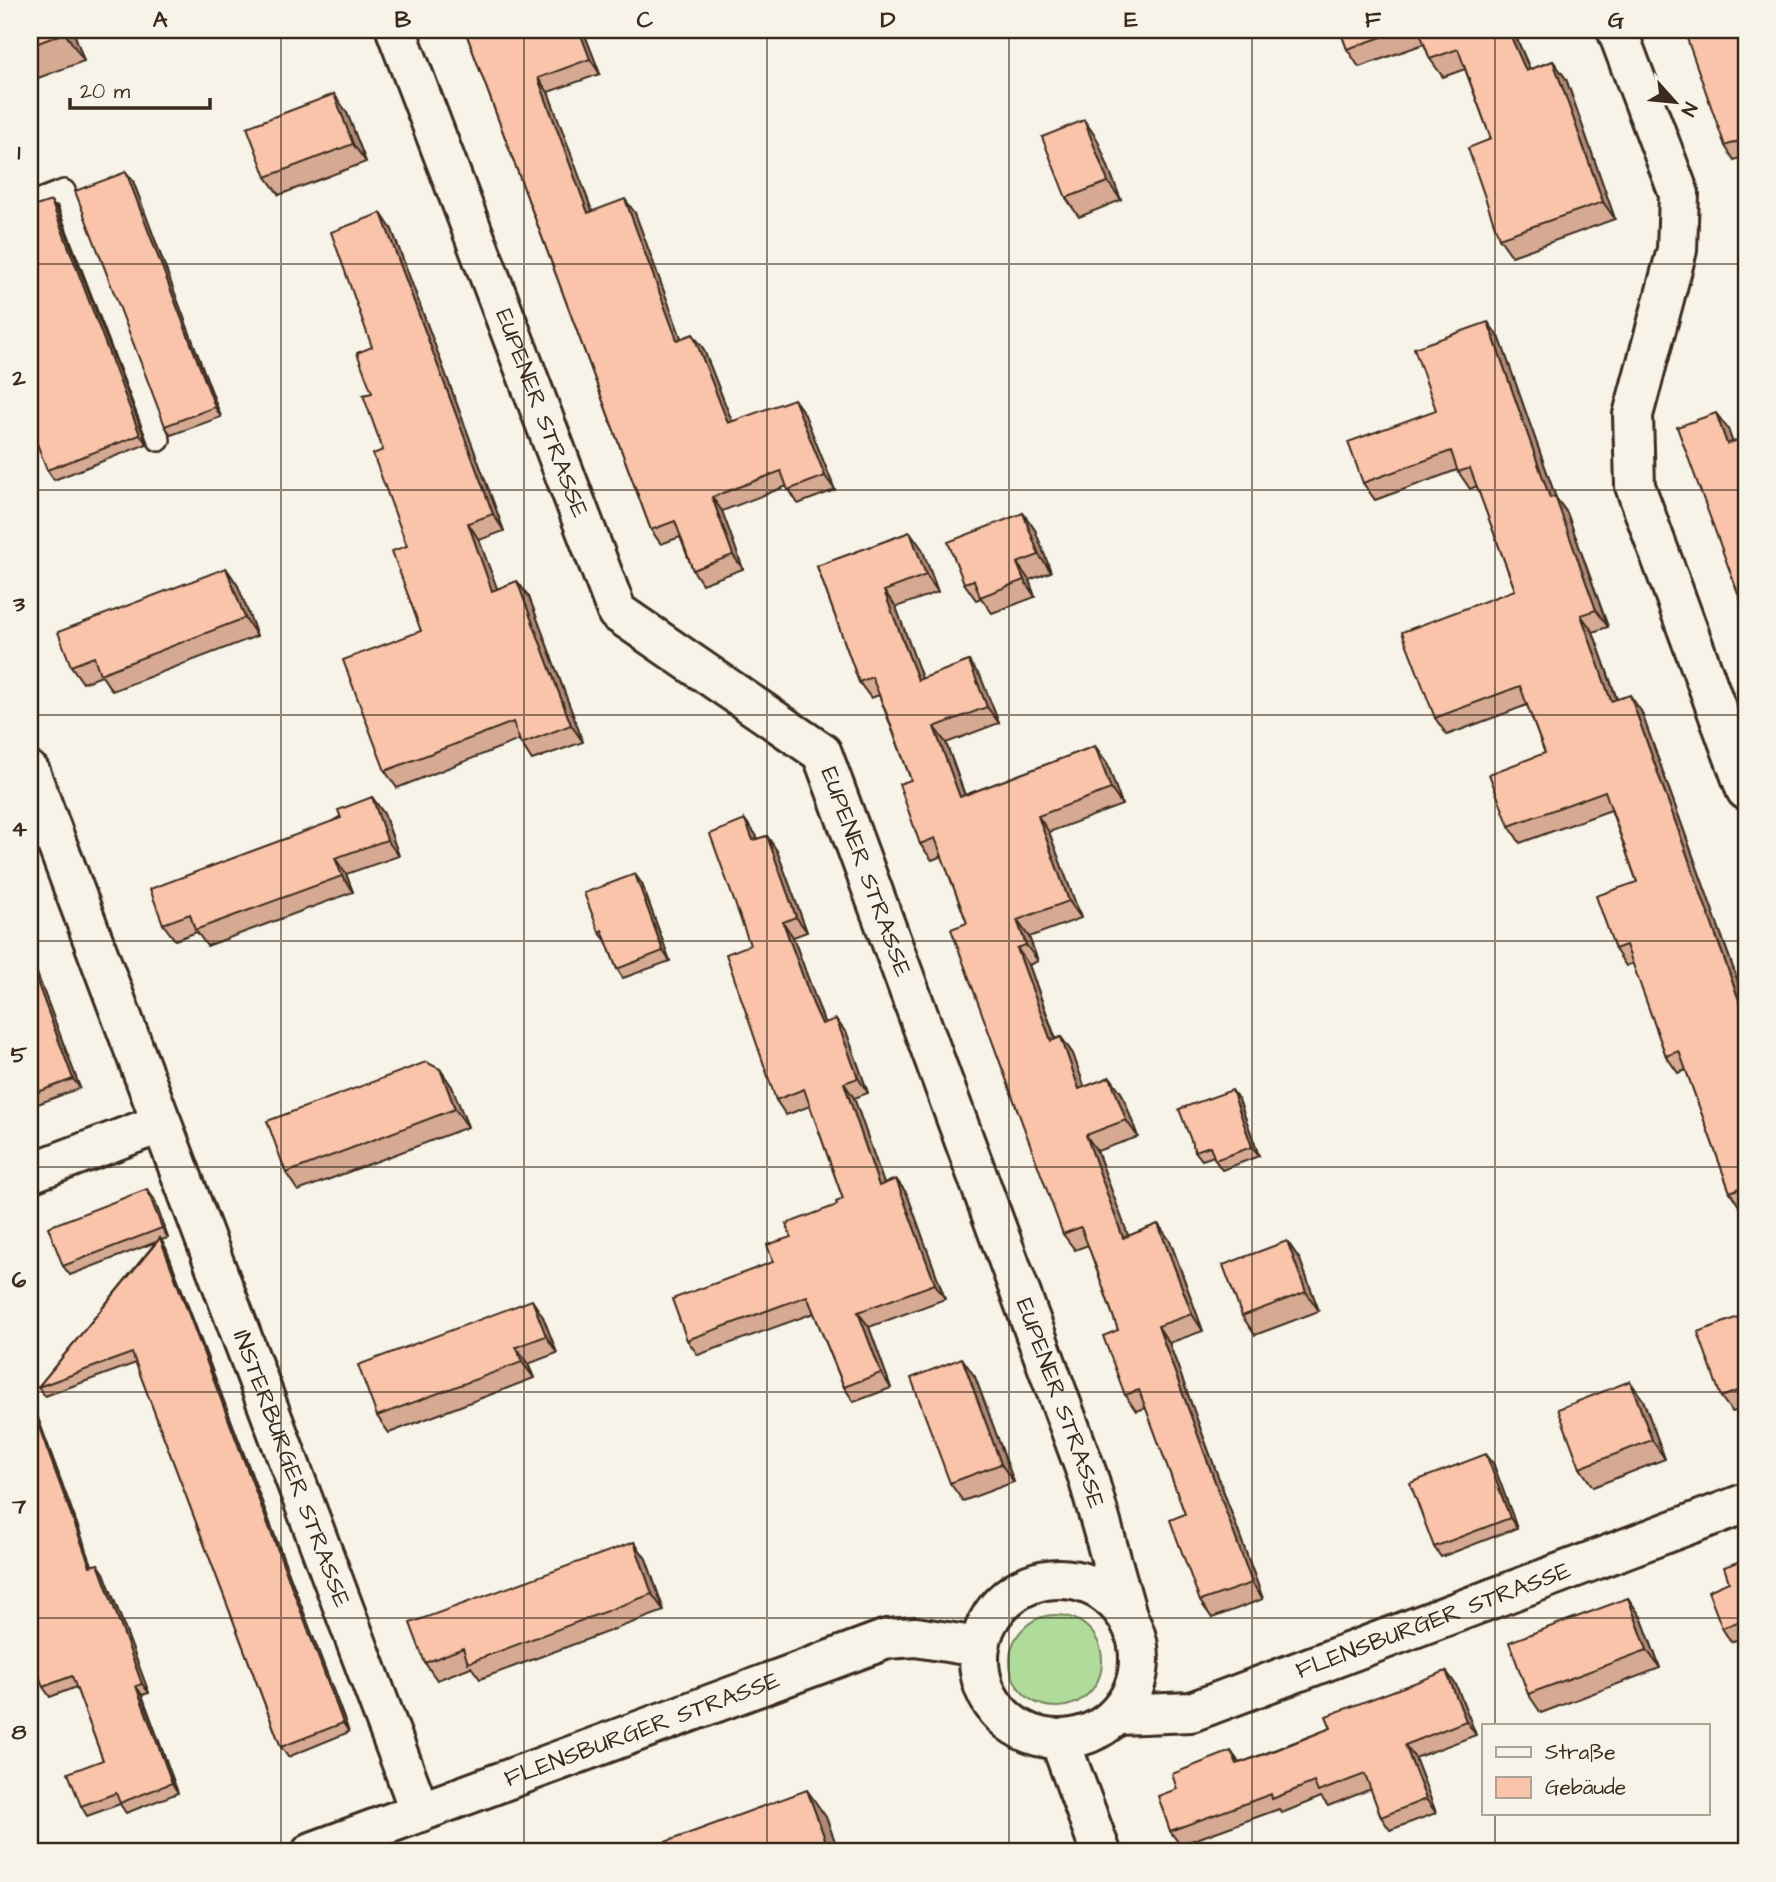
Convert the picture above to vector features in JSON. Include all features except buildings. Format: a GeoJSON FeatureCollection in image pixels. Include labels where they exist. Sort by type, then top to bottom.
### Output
{"type":"FeatureCollection","features":[{"type":"Feature","properties":{"kind":"street","name":"EUPENER STRASSE"},"geometry":{"type":"LineString","coordinates":[[396,30],[617,612],[822,753],[1088,1478],[1128,1615]]}},
{"type":"Feature","properties":{"kind":"street"},"geometry":{"type":"LineString","coordinates":[[1617,30],[1679,194],[1677,250],[1633,415],[1635,486],[1746,790]]}},
{"type":"Feature","properties":{"kind":"street","name":"INSTERBURGER STRASSE"},"geometry":{"type":"LineString","coordinates":[[30,772],[420,1812]]}},
{"type":"Feature","properties":{"kind":"street"},"geometry":{"type":"LineString","coordinates":[[30,1172],[162,1123]]}},
{"type":"Feature","properties":{"kind":"street","name":"FLENSBURGER STRASSE"},"geometry":{"type":"LineString","coordinates":[[1118,1715],[1191,1712],[1746,1503]]}},
{"type":"Feature","properties":{"kind":"street"},"geometry":{"type":"LineString","coordinates":[[1061,1578],[1099,1588],[1128,1615],[1139,1649],[1136,1684],[1118,1715],[1091,1734],[1060,1741],[1032,1737],[1008,1724],[982,1689],[978,1647],[993,1611],[1023,1586],[1061,1578]]}},
{"type":"Feature","properties":{"kind":"street","name":"FLENSBURGER STRASSE"},"geometry":{"type":"LineString","coordinates":[[312,1852],[887,1639],[916,1637],[978,1647]]}},
{"type":"Feature","properties":{"kind":"street"},"geometry":{"type":"LineString","coordinates":[[1060,1741],[1101,1852]]}},
{"type":"Feature","properties":{"kind":"lane"},"geometry":{"type":"LineString","coordinates":[[30,204],[64,191],[159,440]]}},
{"type":"Feature","properties":{"kind":"green space"},"geometry":{"type":"Polygon","coordinates":[[[1056,1615],[1074,1619],[1089,1628],[1098,1643],[1102,1661],[1098,1679],[1089,1694],[1074,1703],[1056,1707],[1038,1703],[1023,1694],[1014,1679],[1010,1661],[1014,1643],[1023,1628],[1038,1619],[1056,1615]]]}}]}
